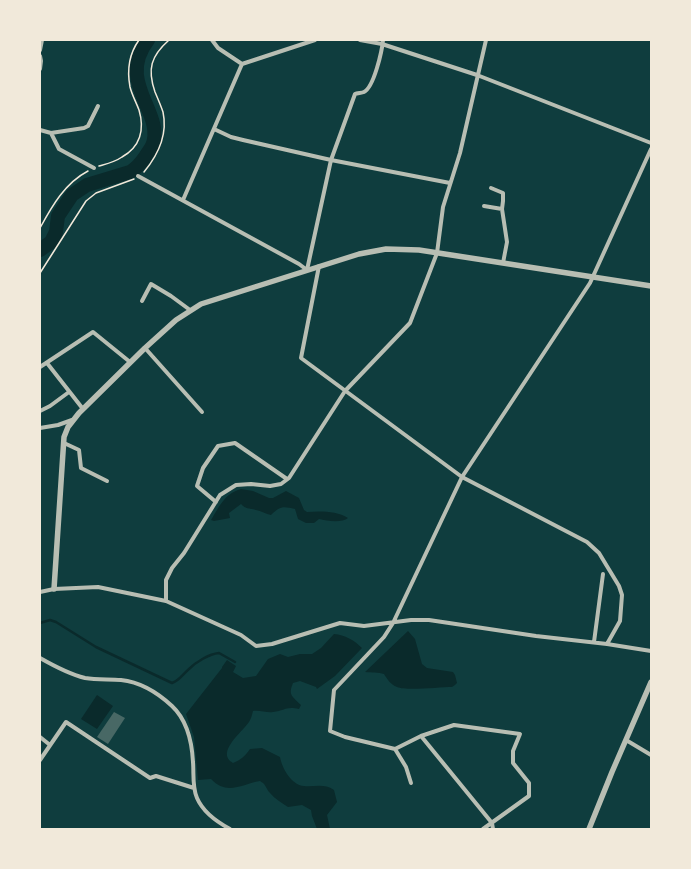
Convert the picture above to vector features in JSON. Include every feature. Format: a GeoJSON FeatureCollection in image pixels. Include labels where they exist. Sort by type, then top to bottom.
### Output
{"type":"FeatureCollection","features":[{"type":"Feature","properties":{"kind":"street"},"geometry":{"type":"LineString","coordinates":[[40,50],[42,40]]}},
{"type":"Feature","properties":{"kind":"street"},"geometry":{"type":"LineString","coordinates":[[212,40],[218,48],[242,64]]}},
{"type":"Feature","properties":{"kind":"street"},"geometry":{"type":"LineString","coordinates":[[183,200],[242,64],[315,40]]}},
{"type":"Feature","properties":{"kind":"street"},"geometry":{"type":"LineString","coordinates":[[360,40],[383,42],[477,75],[651,143]]}},
{"type":"Feature","properties":{"kind":"street"},"geometry":{"type":"LineString","coordinates":[[166,601],[166,580],[172,568],[184,553],[220,495],[236,485],[251,484],[270,486],[281,484],[287,479],[345,391],[410,323],[437,253],[443,207],[460,153],[486,40]]}},
{"type":"Feature","properties":{"kind":"street"},"geometry":{"type":"LineString","coordinates":[[307,270],[331,160],[355,94],[364,92],[370,87],[382,52],[383,42]]}},
{"type":"Feature","properties":{"kind":"street"},"geometry":{"type":"LineString","coordinates":[[40,56],[40,69]]}},
{"type":"Feature","properties":{"kind":"street"},"geometry":{"type":"LineString","coordinates":[[40,130],[52,133],[84,128],[88,126],[98,106]]}},
{"type":"Feature","properties":{"kind":"street"},"geometry":{"type":"LineString","coordinates":[[214,129],[232,137],[331,160],[450,183]]}},
{"type":"Feature","properties":{"kind":"street"},"geometry":{"type":"LineString","coordinates":[[52,133],[59,149],[94,168]]}},
{"type":"Feature","properties":{"kind":"street"},"geometry":{"type":"LineString","coordinates":[[483,829],[529,796],[529,783],[513,763],[513,751],[520,734],[454,725],[421,736],[395,749],[345,737],[330,731],[334,690],[384,636],[392,623],[462,477],[590,283],[651,149]]}},
{"type":"Feature","properties":{"kind":"street"},"geometry":{"type":"LineString","coordinates":[[138,176],[299,264],[307,270]]}},
{"type":"Feature","properties":{"kind":"street"},"geometry":{"type":"LineString","coordinates":[[491,188],[503,193],[502,209],[507,242],[503,263]]}},
{"type":"Feature","properties":{"kind":"street"},"geometry":{"type":"LineString","coordinates":[[484,206],[502,209]]}},
{"type":"Feature","properties":{"kind":"street"},"geometry":{"type":"LineString","coordinates":[[54,589],[64,437],[73,420],[82,409],[145,348],[176,320],[190,310],[216,299],[319,266],[360,254],[386,249],[437,253],[651,286]]}},
{"type":"Feature","properties":{"kind":"street"},"geometry":{"type":"LineString","coordinates":[[319,266],[301,358],[462,477],[587,542],[599,553],[619,586],[622,595],[620,620],[608,644]]}},
{"type":"Feature","properties":{"kind":"street"},"geometry":{"type":"LineString","coordinates":[[142,301],[151,284],[190,310]]}},
{"type":"Feature","properties":{"kind":"street"},"geometry":{"type":"LineString","coordinates":[[40,367],[93,332],[130,362]]}},
{"type":"Feature","properties":{"kind":"street"},"geometry":{"type":"LineString","coordinates":[[145,348],[202,412]]}},
{"type":"Feature","properties":{"kind":"street"},"geometry":{"type":"LineString","coordinates":[[47,363],[82,409]]}},
{"type":"Feature","properties":{"kind":"street"},"geometry":{"type":"LineString","coordinates":[[40,411],[50,406],[69,392]]}},
{"type":"Feature","properties":{"kind":"street"},"geometry":{"type":"LineString","coordinates":[[40,428],[58,425],[73,420]]}},
{"type":"Feature","properties":{"kind":"street"},"geometry":{"type":"LineString","coordinates":[[64,443],[79,450],[81,468],[107,481]]}},
{"type":"Feature","properties":{"kind":"street"},"geometry":{"type":"LineString","coordinates":[[216,502],[197,486],[203,468],[218,446],[235,443],[287,479]]}},
{"type":"Feature","properties":{"kind":"street"},"geometry":{"type":"LineString","coordinates":[[594,642],[603,574]]}},
{"type":"Feature","properties":{"kind":"street"},"geometry":{"type":"LineString","coordinates":[[40,592],[54,589],[98,586],[166,601],[241,635],[256,646],[272,644],[340,623],[364,626],[411,620],[429,620],[651,651]]}},
{"type":"Feature","properties":{"kind":"street"},"geometry":{"type":"LineString","coordinates":[[40,658],[60,669],[84,677],[121,680],[138,684],[165,700],[178,713],[189,736],[193,763],[194,788],[197,798],[202,806],[218,822],[230,829]]}},
{"type":"Feature","properties":{"kind":"street"},"geometry":{"type":"LineString","coordinates":[[589,829],[651,682]]}},
{"type":"Feature","properties":{"kind":"street"},"geometry":{"type":"LineString","coordinates":[[40,760],[66,722],[150,778],[156,776],[194,788]]}},
{"type":"Feature","properties":{"kind":"street"},"geometry":{"type":"LineString","coordinates":[[421,736],[492,823],[493,829]]}},
{"type":"Feature","properties":{"kind":"street"},"geometry":{"type":"LineString","coordinates":[[40,737],[50,745]]}},
{"type":"Feature","properties":{"kind":"street"},"geometry":{"type":"LineString","coordinates":[[626,740],[651,755]]}},
{"type":"Feature","properties":{"kind":"street"},"geometry":{"type":"LineString","coordinates":[[395,749],[406,767],[411,783]]}},
{"type":"Feature","properties":{"kind":"path"},"geometry":{"type":"LineString","coordinates":[[40,228],[53,204],[66,188],[82,174],[120,158],[131,151],[138,141],[142,125],[139,110],[130,88],[128,72],[134,46],[139,40]]}},
{"type":"Feature","properties":{"kind":"path"},"geometry":{"type":"LineString","coordinates":[[40,273],[86,201],[96,193],[138,176],[151,163],[158,153],[163,140],[163,112],[154,90],[151,77],[151,67],[159,49],[169,40]]}},
{"type":"Feature","properties":{"kind":"water"},"geometry":{"type":"Polygon","coordinates":[[[241,489],[253,491],[269,498],[273,498],[286,491],[299,498],[304,510],[307,512],[334,513],[348,518],[338,521],[319,519],[314,523],[306,523],[298,519],[295,509],[287,507],[282,508],[271,515],[258,510],[246,508],[241,504],[229,513],[230,518],[214,521],[211,520],[226,497],[241,489]]]}},
{"type":"Feature","properties":{"kind":"water"},"geometry":{"type":"Polygon","coordinates":[[[408,631],[415,639],[422,664],[427,668],[453,672],[457,683],[455,685],[452,687],[415,689],[401,688],[393,685],[384,674],[365,672],[408,631]]]}},
{"type":"Feature","properties":{"kind":"water"},"geometry":{"type":"Polygon","coordinates":[[[334,634],[349,638],[362,648],[335,676],[317,689],[316,687],[300,681],[293,683],[291,693],[301,705],[299,709],[288,708],[271,712],[253,711],[249,722],[232,742],[228,748],[227,754],[228,759],[233,763],[243,758],[250,749],[262,748],[280,757],[285,771],[295,783],[304,786],[327,787],[334,790],[337,802],[327,815],[330,829],[317,829],[311,810],[302,805],[288,807],[274,797],[260,781],[235,788],[229,788],[217,784],[211,779],[198,780],[194,737],[186,714],[227,660],[236,666],[233,672],[243,678],[256,676],[268,659],[280,654],[288,657],[300,654],[312,654],[321,648],[334,634]]]}},
{"type":"Feature","properties":{"kind":"water"},"geometry":{"type":"Polygon","coordinates":[[[97,695],[113,706],[97,729],[81,719],[97,695]]]}},
{"type":"Feature","properties":{"kind":"building"},"geometry":{"type":"Polygon","coordinates":[[[114,712],[125,718],[108,744],[97,737],[114,712]]]}},
{"type":"Feature","properties":{"kind":"waterway"},"geometry":{"type":"LineString","coordinates":[[40,250],[51,242],[56,232],[58,216],[72,195],[87,185],[130,172],[135,169],[152,146],[154,134],[153,122],[138,84],[137,70],[139,56],[148,40]]}},
{"type":"Feature","properties":{"kind":"waterway"},"geometry":{"type":"LineString","coordinates":[[40,623],[50,620],[56,622],[96,647],[172,683],[179,679],[195,664],[211,655],[219,653],[235,662]]}}]}
